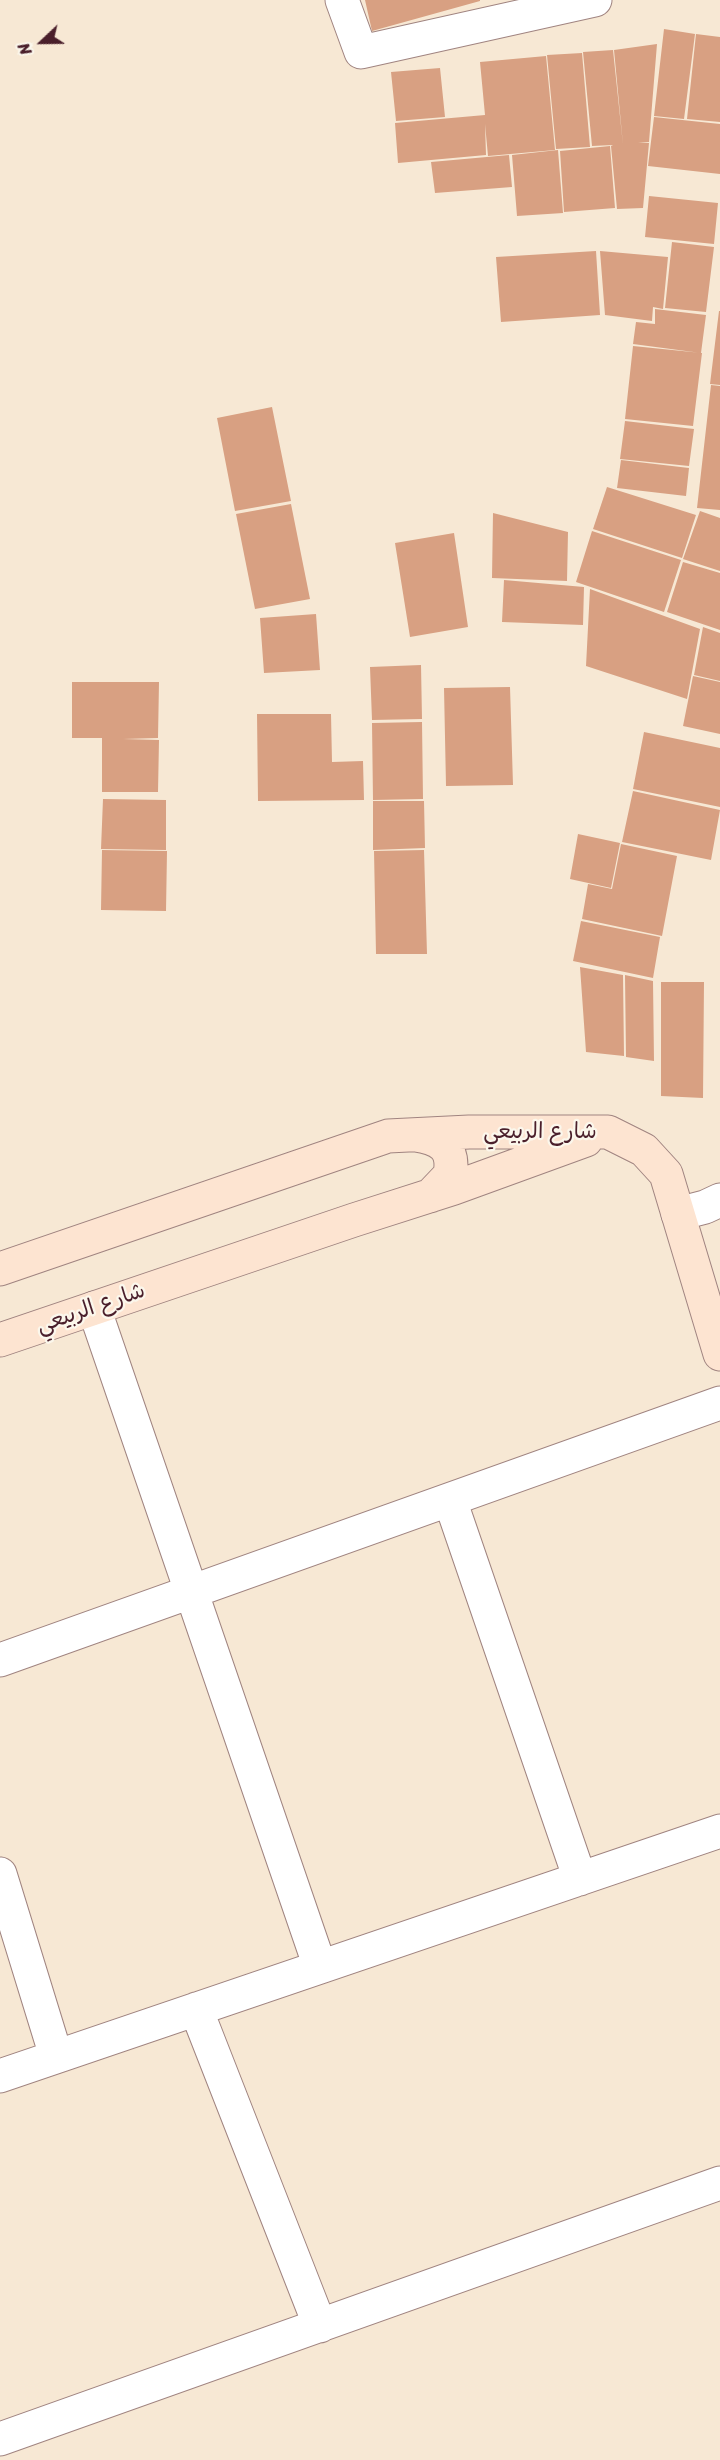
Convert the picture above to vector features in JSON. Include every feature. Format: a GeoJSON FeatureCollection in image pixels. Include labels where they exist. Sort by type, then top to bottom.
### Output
{"type":"FeatureCollection","features":[{"type":"Feature","properties":{"kind":"street"},"geometry":{"type":"LineString","coordinates":[[342,0],[361,52],[595,0]]}},
{"type":"Feature","properties":{"kind":"street","name":"شارع الربيعي"},"geometry":{"type":"LineString","coordinates":[[0,1269],[388,1136],[469,1132],[608,1132]]}},
{"type":"Feature","properties":{"kind":"street"},"geometry":{"type":"LineString","coordinates":[[608,1132],[644,1150],[666,1174],[720,1354]]}},
{"type":"Feature","properties":{"kind":"street","name":"شارع الربيعي"},"geometry":{"type":"LineString","coordinates":[[0,1340],[430,1196],[608,1132]]}},
{"type":"Feature","properties":{"kind":"street"},"geometry":{"type":"LineString","coordinates":[[412,1135],[431,1137],[439,1141],[450,1156],[450,1174],[430,1196]]}},
{"type":"Feature","properties":{"kind":"street"},"geometry":{"type":"LineString","coordinates":[[678,1214],[705,1207],[720,1200]]}},
{"type":"Feature","properties":{"kind":"street"},"geometry":{"type":"LineString","coordinates":[[94,1308],[320,1967]]}},
{"type":"Feature","properties":{"kind":"street"},"geometry":{"type":"LineString","coordinates":[[0,1660],[720,1404]]}},
{"type":"Feature","properties":{"kind":"street"},"geometry":{"type":"LineString","coordinates":[[450,1500],[580,1878]]}},
{"type":"Feature","properties":{"kind":"street"},"geometry":{"type":"LineString","coordinates":[[0,2076],[720,1831]]}},
{"type":"Feature","properties":{"kind":"street"},"geometry":{"type":"LineString","coordinates":[[0,1874],[56,2056]]}},
{"type":"Feature","properties":{"kind":"street"},"geometry":{"type":"LineString","coordinates":[[196,2009],[320,2326]]}},
{"type":"Feature","properties":{"kind":"street"},"geometry":{"type":"LineString","coordinates":[[0,2439],[720,2183]]}},
{"type":"Feature","properties":{"kind":"building"},"geometry":{"type":"Polygon","coordinates":[[[365,0],[480,0],[480,1],[372,31],[365,0]]]}},
{"type":"Feature","properties":{"kind":"building"},"geometry":{"type":"Polygon","coordinates":[[[664,29],[695,34],[684,119],[654,116],[664,29]]]}},
{"type":"Feature","properties":{"kind":"building"},"geometry":{"type":"Polygon","coordinates":[[[696,34],[720,37],[720,122],[687,119],[696,34]]]}},
{"type":"Feature","properties":{"kind":"building"},"geometry":{"type":"Polygon","coordinates":[[[657,44],[649,142],[638,143],[649,143],[643,208],[617,209],[611,146],[613,145],[592,146],[583,52],[613,50],[623,145],[614,50],[657,44]]]}},
{"type":"Feature","properties":{"kind":"building"},"geometry":{"type":"Polygon","coordinates":[[[582,53],[590,147],[556,149],[547,55],[582,53]]]}},
{"type":"Feature","properties":{"kind":"building"},"geometry":{"type":"Polygon","coordinates":[[[546,56],[555,150],[488,156],[485,124],[486,155],[398,163],[395,123],[485,115],[480,62],[546,56]]]}},
{"type":"Feature","properties":{"kind":"building"},"geometry":{"type":"Polygon","coordinates":[[[440,68],[445,117],[396,121],[391,72],[440,68]]]}},
{"type":"Feature","properties":{"kind":"building"},"geometry":{"type":"Polygon","coordinates":[[[654,117],[720,124],[720,174],[648,166],[654,117]]]}},
{"type":"Feature","properties":{"kind":"building"},"geometry":{"type":"Polygon","coordinates":[[[610,146],[615,208],[564,212],[560,151],[610,146]]]}},
{"type":"Feature","properties":{"kind":"building"},"geometry":{"type":"Polygon","coordinates":[[[558,150],[563,213],[517,216],[512,155],[558,150]]]}},
{"type":"Feature","properties":{"kind":"building"},"geometry":{"type":"Polygon","coordinates":[[[509,155],[512,187],[435,193],[431,162],[509,155]]]}},
{"type":"Feature","properties":{"kind":"building"},"geometry":{"type":"Polygon","coordinates":[[[649,196],[718,203],[714,244],[645,237],[649,196]]]}},
{"type":"Feature","properties":{"kind":"building"},"geometry":{"type":"Polygon","coordinates":[[[672,242],[714,247],[706,312],[665,308],[672,242]]]}},
{"type":"Feature","properties":{"kind":"building"},"geometry":{"type":"Polygon","coordinates":[[[596,251],[600,315],[501,322],[496,257],[596,251]]]}},
{"type":"Feature","properties":{"kind":"building"},"geometry":{"type":"Polygon","coordinates":[[[600,251],[668,257],[663,309],[653,307],[652,321],[605,315],[600,251]]]}},
{"type":"Feature","properties":{"kind":"building"},"geometry":{"type":"Polygon","coordinates":[[[655,309],[706,315],[701,353],[633,344],[636,322],[655,324],[655,309]]]}},
{"type":"Feature","properties":{"kind":"building"},"geometry":{"type":"Polygon","coordinates":[[[720,311],[720,385],[710,384],[720,311]]]}},
{"type":"Feature","properties":{"kind":"building"},"geometry":{"type":"Polygon","coordinates":[[[633,346],[702,353],[693,426],[625,419],[633,346]]]}},
{"type":"Feature","properties":{"kind":"building"},"geometry":{"type":"Polygon","coordinates":[[[711,385],[720,386],[720,510],[697,508],[711,385]]]}},
{"type":"Feature","properties":{"kind":"building"},"geometry":{"type":"Polygon","coordinates":[[[272,407],[291,501],[235,511],[217,418],[272,407]]]}},
{"type":"Feature","properties":{"kind":"building"},"geometry":{"type":"Polygon","coordinates":[[[625,421],[694,429],[689,466],[620,459],[625,421]]]}},
{"type":"Feature","properties":{"kind":"building"},"geometry":{"type":"Polygon","coordinates":[[[621,460],[689,468],[686,496],[617,488],[621,460]]]}},
{"type":"Feature","properties":{"kind":"building"},"geometry":{"type":"Polygon","coordinates":[[[607,487],[696,515],[682,558],[593,529],[607,487]]]}},
{"type":"Feature","properties":{"kind":"building"},"geometry":{"type":"Polygon","coordinates":[[[291,504],[310,599],[255,609],[236,514],[291,504]]]}},
{"type":"Feature","properties":{"kind":"building"},"geometry":{"type":"Polygon","coordinates":[[[700,511],[720,518],[720,571],[683,559],[700,511]]]}},
{"type":"Feature","properties":{"kind":"building"},"geometry":{"type":"Polygon","coordinates":[[[493,513],[568,532],[567,581],[492,578],[493,513]]]}},
{"type":"Feature","properties":{"kind":"building"},"geometry":{"type":"Polygon","coordinates":[[[592,531],[681,560],[664,612],[576,582],[592,531]]]}},
{"type":"Feature","properties":{"kind":"building"},"geometry":{"type":"Polygon","coordinates":[[[454,533],[468,627],[410,637],[395,543],[454,533]]]}},
{"type":"Feature","properties":{"kind":"building"},"geometry":{"type":"Polygon","coordinates":[[[683,562],[720,573],[720,630],[667,612],[683,562]]]}},
{"type":"Feature","properties":{"kind":"building"},"geometry":{"type":"Polygon","coordinates":[[[504,580],[584,587],[583,625],[502,622],[504,580]]]}},
{"type":"Feature","properties":{"kind":"building"},"geometry":{"type":"Polygon","coordinates":[[[590,589],[700,629],[687,699],[586,666],[590,589]]]}},
{"type":"Feature","properties":{"kind":"building"},"geometry":{"type":"Polygon","coordinates":[[[316,614],[320,670],[264,673],[260,618],[316,614]]]}},
{"type":"Feature","properties":{"kind":"building"},"geometry":{"type":"Polygon","coordinates":[[[703,627],[720,633],[720,681],[694,675],[703,627]]]}},
{"type":"Feature","properties":{"kind":"building"},"geometry":{"type":"Polygon","coordinates":[[[421,665],[422,719],[372,720],[370,667],[421,665]]]}},
{"type":"Feature","properties":{"kind":"building"},"geometry":{"type":"Polygon","coordinates":[[[693,676],[720,682],[720,734],[683,726],[693,676]]]}},
{"type":"Feature","properties":{"kind":"building"},"geometry":{"type":"Polygon","coordinates":[[[72,682],[159,682],[158,738],[123,739],[159,740],[158,792],[102,792],[102,738],[72,738],[72,682]]]}},
{"type":"Feature","properties":{"kind":"building"},"geometry":{"type":"Polygon","coordinates":[[[510,687],[513,785],[446,786],[444,688],[510,687]]]}},
{"type":"Feature","properties":{"kind":"building"},"geometry":{"type":"Polygon","coordinates":[[[257,714],[331,714],[332,762],[363,761],[364,800],[258,801],[257,714]]]}},
{"type":"Feature","properties":{"kind":"building"},"geometry":{"type":"Polygon","coordinates":[[[422,722],[423,799],[373,800],[372,723],[422,722]]]}},
{"type":"Feature","properties":{"kind":"building"},"geometry":{"type":"Polygon","coordinates":[[[644,732],[720,748],[720,807],[633,789],[644,732]]]}},
{"type":"Feature","properties":{"kind":"building"},"geometry":{"type":"Polygon","coordinates":[[[633,791],[720,810],[711,860],[622,842],[633,791]]]}},
{"type":"Feature","properties":{"kind":"building"},"geometry":{"type":"Polygon","coordinates":[[[103,799],[166,800],[166,850],[101,849],[103,799]]]}},
{"type":"Feature","properties":{"kind":"building"},"geometry":{"type":"Polygon","coordinates":[[[373,801],[424,801],[425,848],[373,850],[373,801]]]}},
{"type":"Feature","properties":{"kind":"building"},"geometry":{"type":"Polygon","coordinates":[[[578,834],[620,843],[611,888],[570,879],[578,834]]]}},
{"type":"Feature","properties":{"kind":"building"},"geometry":{"type":"Polygon","coordinates":[[[621,844],[677,856],[662,936],[582,919],[588,884],[612,889],[621,844]]]}},
{"type":"Feature","properties":{"kind":"building"},"geometry":{"type":"Polygon","coordinates":[[[102,850],[167,851],[166,911],[101,910],[102,850]]]}},
{"type":"Feature","properties":{"kind":"building"},"geometry":{"type":"Polygon","coordinates":[[[424,850],[427,954],[376,954],[374,851],[424,850]]]}},
{"type":"Feature","properties":{"kind":"building"},"geometry":{"type":"Polygon","coordinates":[[[581,921],[660,937],[653,978],[573,961],[581,921]]]}},
{"type":"Feature","properties":{"kind":"building"},"geometry":{"type":"Polygon","coordinates":[[[580,967],[623,975],[624,1056],[586,1052],[580,967]]]}},
{"type":"Feature","properties":{"kind":"building"},"geometry":{"type":"Polygon","coordinates":[[[625,975],[653,981],[654,1061],[626,1057],[625,975]]]}},
{"type":"Feature","properties":{"kind":"building"},"geometry":{"type":"Polygon","coordinates":[[[661,982],[704,982],[703,1098],[661,1096],[661,982]]]}}]}
